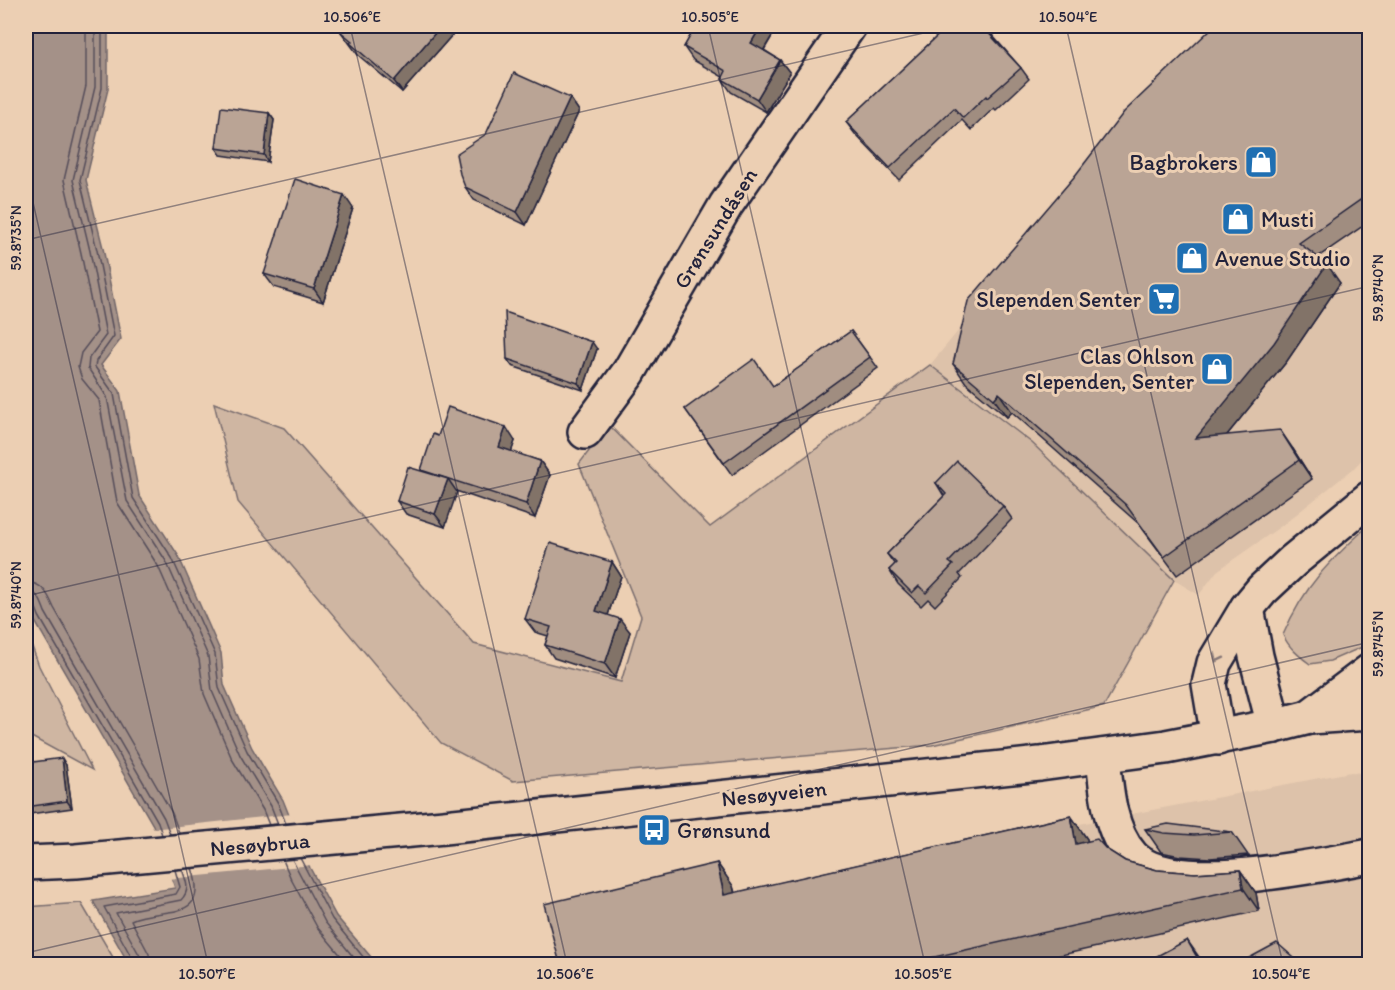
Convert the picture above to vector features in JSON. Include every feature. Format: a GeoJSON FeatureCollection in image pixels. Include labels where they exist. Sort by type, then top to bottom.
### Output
{"type":"FeatureCollection","features":[{"type":"Feature","properties":{"kind":"street","name":"Grønsundåsen"},"geometry":{"type":"LineString","coordinates":[[585,432],[629,372],[726,205],[849,26]]}},
{"type":"Feature","properties":{"kind":"street"},"geometry":{"type":"LineString","coordinates":[[1218,738],[1209,684],[1211,674],[1214,663],[1247,608],[1262,590],[1293,561],[1370,498]]}},
{"type":"Feature","properties":{"kind":"street"},"geometry":{"type":"LineString","coordinates":[[1247,608],[1256,656],[1274,726]]}},
{"type":"Feature","properties":{"kind":"street","name":"Nesøyveien"},"geometry":{"type":"LineString","coordinates":[[1309,717],[1370,671]]}},
{"type":"Feature","properties":{"kind":"street","name":"Nesøyveien"},"geometry":{"type":"LineString","coordinates":[[444,828],[1103,756],[1218,738],[1309,717],[1370,713]]}},
{"type":"Feature","properties":{"kind":"street"},"geometry":{"type":"LineString","coordinates":[[1103,756],[1106,793],[1121,841],[1133,858],[1155,870],[1181,876],[1241,876],[1370,856]]}},
{"type":"Feature","properties":{"kind":"street","name":"Nesøybrua"},"geometry":{"type":"LineString","coordinates":[[26,863],[76,861],[444,828]]}},
{"type":"Feature","properties":{"kind":"shaded area","name":"Slependen Senter"},"geometry":{"type":"Polygon","coordinates":[[[1369,26],[1369,452],[1353,469],[1284,524],[1217,571],[1199,595],[1174,580],[1032,443],[930,365],[1158,89],[1369,26]]]}},
{"type":"Feature","properties":{"kind":"shaded area"},"geometry":{"type":"Polygon","coordinates":[[[930,365],[1032,443],[1174,580],[1104,706],[932,745],[513,781],[441,743],[238,502],[214,403],[284,428],[474,644],[621,682],[641,616],[579,464],[609,425],[710,527],[930,365]]]}},
{"type":"Feature","properties":{"kind":"shaded area"},"geometry":{"type":"Polygon","coordinates":[[[1369,525],[1369,644],[1330,661],[1310,664],[1288,644],[1283,635],[1300,601],[1320,574],[1369,525]]]}},
{"type":"Feature","properties":{"kind":"shaded area"},"geometry":{"type":"Polygon","coordinates":[[[26,630],[39,666],[92,770],[26,734],[26,630]]]}},
{"type":"Feature","properties":{"kind":"shaded area"},"geometry":{"type":"Polygon","coordinates":[[[1351,772],[1369,774],[1369,964],[844,964],[871,864],[1351,772]]]}},
{"type":"Feature","properties":{"kind":"shaded area"},"geometry":{"type":"Polygon","coordinates":[[[81,903],[117,964],[26,964],[26,907],[81,903]]]}},
{"type":"Feature","properties":{"kind":"water"},"geometry":{"type":"Polygon","coordinates":[[[26,26],[108,26],[108,89],[86,180],[103,248],[121,339],[101,365],[120,391],[139,495],[178,555],[221,653],[224,685],[252,748],[283,800],[310,868],[336,916],[377,964],[129,964],[93,901],[175,888],[153,825],[33,618],[26,598],[26,26]]]}},
{"type":"Feature","properties":{"kind":"pier"},"geometry":{"type":"Polygon","coordinates":[[[292,814],[312,865],[168,879],[151,829],[292,814]]]}},
{"type":"Feature","properties":{"kind":"building"},"geometry":{"type":"Polygon","coordinates":[[[347,26],[441,26],[394,81],[350,43],[352,41],[341,32],[347,26]]]}},
{"type":"Feature","properties":{"kind":"building"},"geometry":{"type":"Polygon","coordinates":[[[696,26],[761,26],[751,43],[780,60],[757,99],[722,79],[726,71],[684,47],[696,26]]]}},
{"type":"Feature","properties":{"kind":"building"},"geometry":{"type":"Polygon","coordinates":[[[948,26],[982,26],[1021,68],[963,118],[954,108],[890,168],[846,122],[948,26]]]}},
{"type":"Feature","properties":{"kind":"building","name":"Slependen Senter"},"geometry":{"type":"Polygon","coordinates":[[[1214,26],[1370,26],[1370,193],[1299,243],[1327,264],[1274,343],[1196,438],[1280,430],[1299,460],[1164,557],[1126,505],[999,393],[994,399],[953,364],[968,301],[1074,177],[1124,112],[1214,26]]]}},
{"type":"Feature","properties":{"kind":"building"},"geometry":{"type":"Polygon","coordinates":[[[514,73],[570,98],[517,212],[465,187],[456,154],[486,134],[514,73]]]}},
{"type":"Feature","properties":{"kind":"building"},"geometry":{"type":"Polygon","coordinates":[[[221,107],[269,113],[264,155],[216,148],[221,107]]]}},
{"type":"Feature","properties":{"kind":"building"},"geometry":{"type":"Polygon","coordinates":[[[295,179],[344,195],[314,289],[264,274],[295,179]]]}},
{"type":"Feature","properties":{"kind":"building"},"geometry":{"type":"Polygon","coordinates":[[[505,312],[592,342],[578,383],[507,359],[505,312]]]}},
{"type":"Feature","properties":{"kind":"building"},"geometry":{"type":"Polygon","coordinates":[[[851,331],[870,357],[724,463],[685,409],[754,359],[773,386],[851,331]]]}},
{"type":"Feature","properties":{"kind":"building"},"geometry":{"type":"Polygon","coordinates":[[[448,407],[506,427],[499,447],[540,461],[526,504],[421,470],[433,434],[438,436],[448,407]]]}},
{"type":"Feature","properties":{"kind":"building"},"geometry":{"type":"Polygon","coordinates":[[[957,461],[1003,506],[949,562],[953,565],[926,593],[919,586],[912,593],[889,570],[896,563],[887,554],[946,494],[936,483],[957,461]]]}},
{"type":"Feature","properties":{"kind":"building"},"geometry":{"type":"Polygon","coordinates":[[[408,467],[448,479],[435,514],[397,501],[408,467]]]}},
{"type":"Feature","properties":{"kind":"building"},"geometry":{"type":"Polygon","coordinates":[[[550,543],[612,562],[596,611],[620,619],[605,664],[545,645],[551,627],[525,619],[550,543]]]}},
{"type":"Feature","properties":{"kind":"building"},"geometry":{"type":"Polygon","coordinates":[[[62,758],[67,801],[26,807],[26,763],[62,758]]]}},
{"type":"Feature","properties":{"kind":"building"},"geometry":{"type":"Polygon","coordinates":[[[1071,816],[1076,844],[1097,839],[1106,849],[1125,861],[1157,870],[1195,873],[1240,870],[1243,888],[903,964],[560,964],[544,904],[717,863],[724,895],[1071,816]]]}},
{"type":"Feature","properties":{"kind":"building"},"geometry":{"type":"Polygon","coordinates":[[[1168,824],[1232,832],[1194,835],[1145,829],[1168,824]]]}},
{"type":"Feature","properties":{"kind":"building"},"geometry":{"type":"Polygon","coordinates":[[[1187,940],[1201,964],[1142,964],[1187,940]]]}},
{"type":"Feature","properties":{"kind":"building"},"geometry":{"type":"Polygon","coordinates":[[[1277,943],[1301,964],[1238,964],[1277,943]]]}},
{"type":"Feature","properties":{"kind":"place","name":"Bagbrokers"},"geometry":{"type":"Point","coordinates":[1261,162]}},
{"type":"Feature","properties":{"kind":"place","name":"Musti"},"geometry":{"type":"Point","coordinates":[1238,219]}},
{"type":"Feature","properties":{"kind":"place","name":"Avenue Studio"},"geometry":{"type":"Point","coordinates":[1192,258]}},
{"type":"Feature","properties":{"kind":"place","name":"Slependen Senter"},"geometry":{"type":"Point","coordinates":[1164,299]}},
{"type":"Feature","properties":{"kind":"place","name":"Clas Ohlson Slependen, Senter"},"geometry":{"type":"Point","coordinates":[1217,369]}},
{"type":"Feature","properties":{"kind":"place","name":"Grønsund"},"geometry":{"type":"Point","coordinates":[654,830]}}]}
